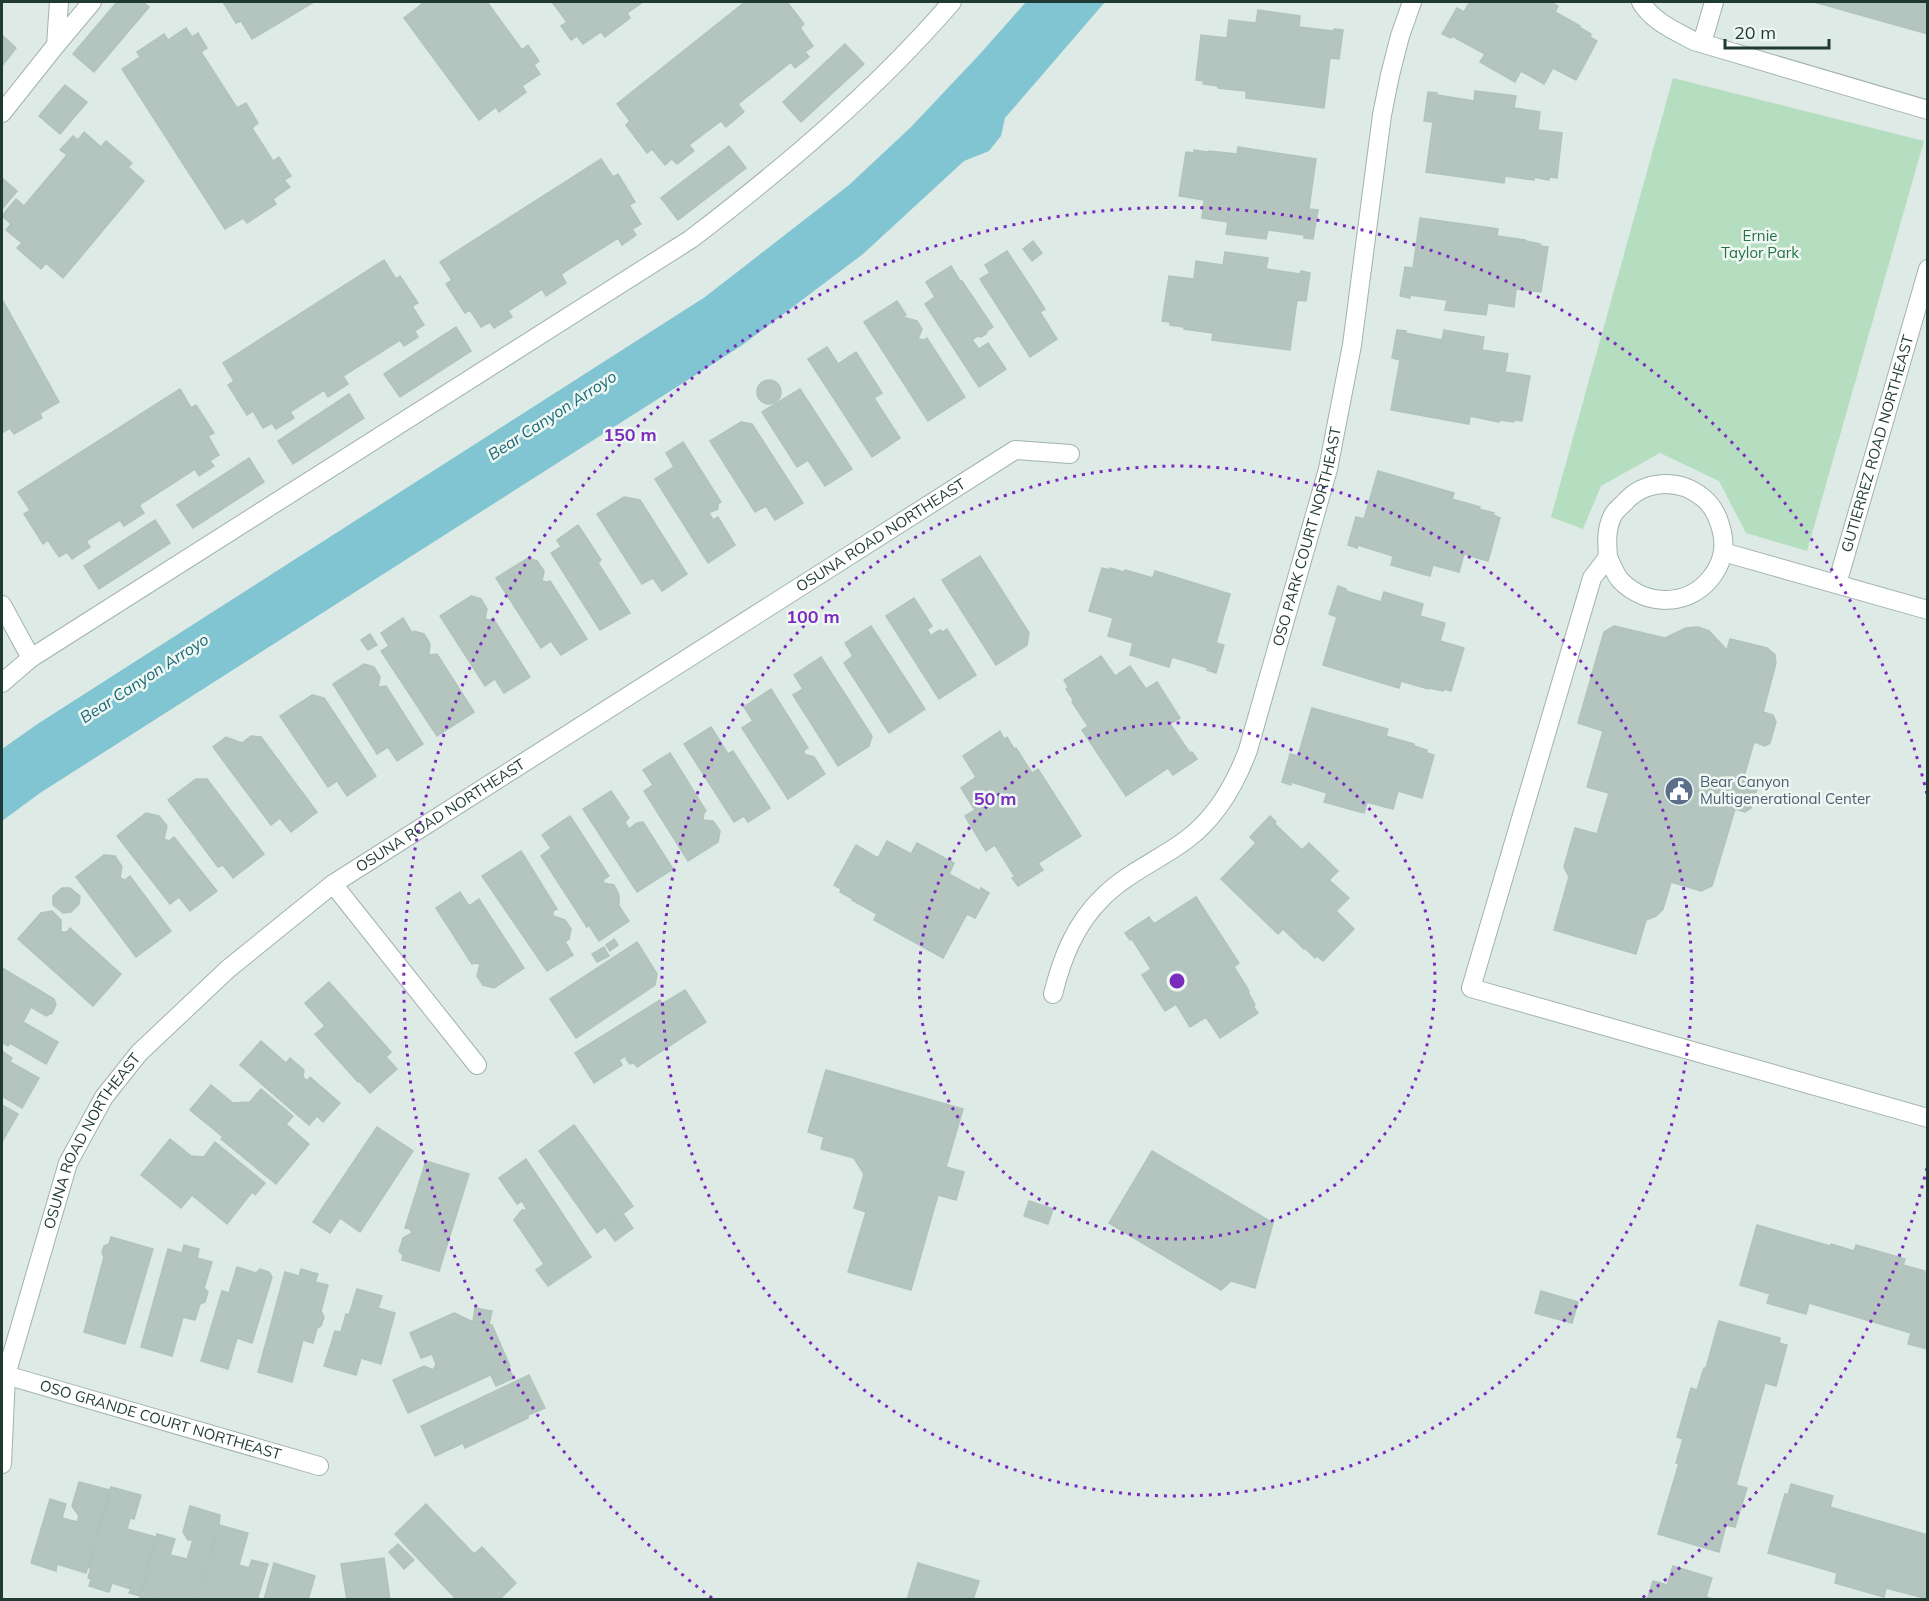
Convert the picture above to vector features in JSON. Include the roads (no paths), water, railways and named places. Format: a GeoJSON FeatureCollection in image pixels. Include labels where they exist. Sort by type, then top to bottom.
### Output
{"type":"FeatureCollection","features":[{"type":"Feature","properties":{"kind":"street"},"geometry":{"type":"LineString","coordinates":[[56,45],[59,2]]}},
{"type":"Feature","properties":{"kind":"street"},"geometry":{"type":"LineString","coordinates":[[2,112],[92,2]]}},
{"type":"Feature","properties":{"kind":"street"},"geometry":{"type":"LineString","coordinates":[[2,683],[31,658],[691,239],[759,187],[824,131],[886,73],[952,2]]}},
{"type":"Feature","properties":{"kind":"street","name":"OSO PARK COURT NORTHEAST"},"geometry":{"type":"LineString","coordinates":[[1053,994],[1059,968],[1070,942],[1085,918],[1103,897],[1124,879],[1185,841],[1201,828],[1229,793],[1248,750],[1328,469],[1352,345],[1382,115],[1400,36],[1412,2]]}},
{"type":"Feature","properties":{"kind":"street"},"geometry":{"type":"LineString","coordinates":[[1641,2],[1665,26],[1694,41],[1928,110]]}},
{"type":"Feature","properties":{"kind":"street"},"geometry":{"type":"LineString","coordinates":[[1702,44],[1714,2]]}},
{"type":"Feature","properties":{"kind":"street","name":"GUTIERREZ ROAD NORTHEAST"},"geometry":{"type":"LineString","coordinates":[[1837,584],[1928,269]]}},
{"type":"Feature","properties":{"kind":"street","name":"OSUNA ROAD NORTHEAST"},"geometry":{"type":"LineString","coordinates":[[2,1464],[3,1377],[68,1163],[104,1097],[139,1053],[228,969],[333,884],[1015,450],[1070,454]]}},
{"type":"Feature","properties":{"kind":"street"},"geometry":{"type":"LineString","coordinates":[[1650,485],[1680,485],[1703,497],[1718,517],[1724,541],[1716,572],[1703,587],[1680,599],[1654,600],[1634,592],[1619,579],[1608,557],[1606,536],[1612,515],[1632,494],[1650,485]]}},
{"type":"Feature","properties":{"kind":"street"},"geometry":{"type":"LineString","coordinates":[[1723,552],[1928,610]]}},
{"type":"Feature","properties":{"kind":"street"},"geometry":{"type":"LineString","coordinates":[[1608,557],[1592,578],[1471,988],[1928,1118]]}},
{"type":"Feature","properties":{"kind":"street"},"geometry":{"type":"LineString","coordinates":[[2,605],[31,658]]}},
{"type":"Feature","properties":{"kind":"street"},"geometry":{"type":"LineString","coordinates":[[333,884],[477,1065]]}},
{"type":"Feature","properties":{"kind":"street","name":"OSO GRANDE COURT NORTHEAST"},"geometry":{"type":"LineString","coordinates":[[3,1377],[319,1466]]}},
{"type":"Feature","properties":{"kind":"water","name":"Bear Canyon Arroyo"},"geometry":{"type":"Polygon","coordinates":[[[1026,2],[1105,2],[1005,118],[1001,136],[989,151],[964,161],[863,254],[741,346],[40,793],[2,821],[2,749],[39,723],[705,297],[849,185],[910,128],[1026,2]]]}},
{"type":"Feature","properties":{"kind":"place","name":"Bear Canyon Multigenerational Center"},"geometry":{"type":"Point","coordinates":[1679,791]}},
{"type":"Feature","properties":{"kind":"park label","name":"Ernie Taylor Park"},"geometry":{"type":"Point","coordinates":[1760,244]}}]}
